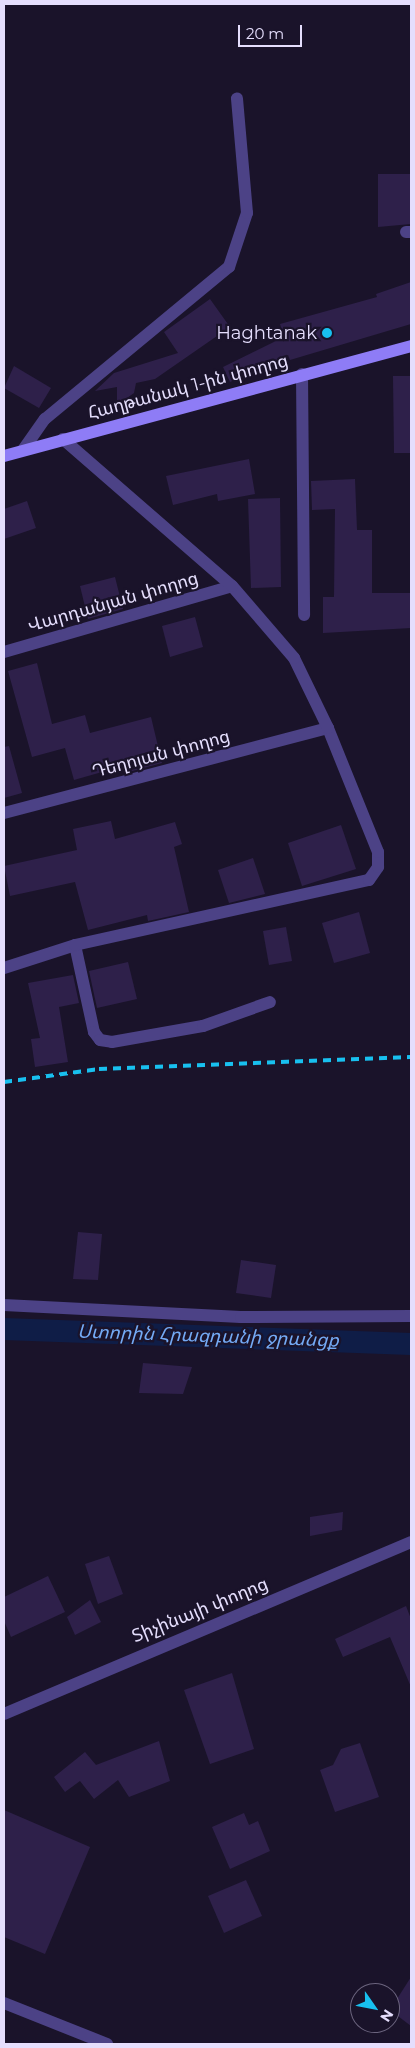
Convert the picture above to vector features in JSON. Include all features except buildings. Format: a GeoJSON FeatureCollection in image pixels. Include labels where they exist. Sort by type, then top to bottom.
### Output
{"type":"FeatureCollection","features":[{"type":"Feature","properties":{"kind":"main road","name":"Հաղթանակ 1-ին փողոց"},"geometry":{"type":"LineString","coordinates":[[4,456],[411,346]]}},
{"type":"Feature","properties":{"kind":"street"},"geometry":{"type":"LineString","coordinates":[[23,450],[45,419],[229,267],[247,212],[237,98]]}},
{"type":"Feature","properties":{"kind":"street"},"geometry":{"type":"LineString","coordinates":[[302,374],[304,615]]}},
{"type":"Feature","properties":{"kind":"street"},"geometry":{"type":"LineString","coordinates":[[4,968],[75,945],[369,880],[378,866],[378,852],[328,728],[294,658],[232,586],[63,439]]}},
{"type":"Feature","properties":{"kind":"street","name":"Վարդանյան փողոց"},"geometry":{"type":"LineString","coordinates":[[4,652],[232,586]]}},
{"type":"Feature","properties":{"kind":"street","name":"Դեղոյան փողոց"},"geometry":{"type":"LineString","coordinates":[[4,813],[328,728]]}},
{"type":"Feature","properties":{"kind":"street"},"geometry":{"type":"LineString","coordinates":[[75,945],[94,1032],[100,1040],[112,1042],[203,1026],[270,1002]]}},
{"type":"Feature","properties":{"kind":"street"},"geometry":{"type":"LineString","coordinates":[[4,1305],[241,1316],[411,1316]]}},
{"type":"Feature","properties":{"kind":"street","name":"Տիչինայի փողոց"},"geometry":{"type":"LineString","coordinates":[[4,1714],[411,1542]]}},
{"type":"Feature","properties":{"kind":"street"},"geometry":{"type":"LineString","coordinates":[[4,2003],[107,2044]]}},
{"type":"Feature","properties":{"kind":"waterway","name":"Ստորին Հրազդանի ջրանցք"},"geometry":{"type":"LineString","coordinates":[[4,1329],[411,1344]]}},
{"type":"Feature","properties":{"kind":"railway"},"geometry":{"type":"LineString","coordinates":[[4,1082],[99,1069],[411,1057]]}},
{"type":"Feature","properties":{"kind":"place","name":"Haghtanak"},"geometry":{"type":"Point","coordinates":[327,333]}}]}
